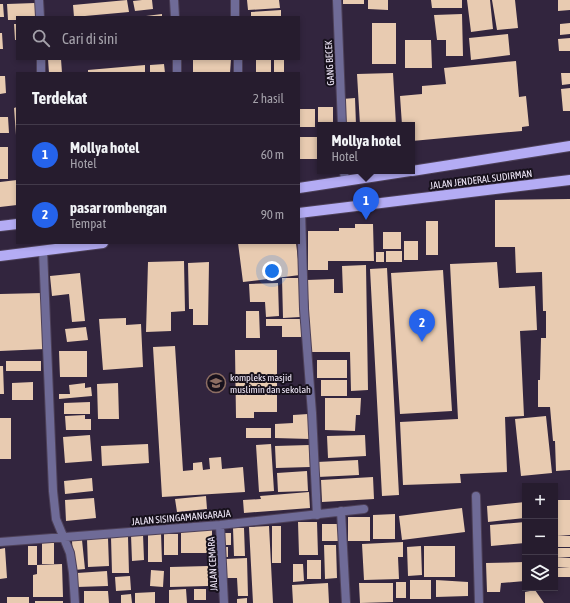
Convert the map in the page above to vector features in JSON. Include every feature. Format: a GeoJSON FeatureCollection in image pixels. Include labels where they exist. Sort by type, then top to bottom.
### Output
{"type":"FeatureCollection","features":[{"type":"Feature","properties":{"kind":"main road","name":"JALAN JENDERAL SUDIRMAN"},"geometry":{"type":"LineString","coordinates":[[415,170],[570,146]]}},
{"type":"Feature","properties":{"kind":"main road","name":"JALAN JENDERAL SUDIRMAN"},"geometry":{"type":"LineString","coordinates":[[300,188],[344,176],[371,174]]}},
{"type":"Feature","properties":{"kind":"main road","name":"JALAN JENDERAL SUDIRMAN"},"geometry":{"type":"LineString","coordinates":[[300,213],[570,180]]}},
{"type":"Feature","properties":{"kind":"main road"},"geometry":{"type":"LineString","coordinates":[[0,226],[16,224]]}},
{"type":"Feature","properties":{"kind":"main road"},"geometry":{"type":"LineString","coordinates":[[0,256],[94,244]]}},
{"type":"Feature","properties":{"kind":"street"},"geometry":{"type":"LineString","coordinates":[[39,0],[40,16]]}},
{"type":"Feature","properties":{"kind":"street"},"geometry":{"type":"LineString","coordinates":[[174,0],[175,16]]}},
{"type":"Feature","properties":{"kind":"street"},"geometry":{"type":"LineString","coordinates":[[235,0],[235,16]]}},
{"type":"Feature","properties":{"kind":"street","name":"GANG BECEK"},"geometry":{"type":"LineString","coordinates":[[337,0],[342,122]]}},
{"type":"Feature","properties":{"kind":"street"},"geometry":{"type":"LineString","coordinates":[[41,60],[41,72]]}},
{"type":"Feature","properties":{"kind":"street"},"geometry":{"type":"LineString","coordinates":[[176,60],[177,72]]}},
{"type":"Feature","properties":{"kind":"street"},"geometry":{"type":"LineString","coordinates":[[238,60],[238,72]]}},
{"type":"Feature","properties":{"kind":"street"},"geometry":{"type":"LineString","coordinates":[[300,213],[304,309],[312,413],[317,515]]}},
{"type":"Feature","properties":{"kind":"street"},"geometry":{"type":"LineString","coordinates":[[43,250],[53,491],[56,519],[70,553],[75,603]]}},
{"type":"Feature","properties":{"kind":"street"},"geometry":{"type":"LineString","coordinates":[[476,496],[479,603]]}},
{"type":"Feature","properties":{"kind":"street","name":"JALAN SISINGAMANGARAJA"},"geometry":{"type":"LineString","coordinates":[[0,542],[220,525],[364,509]]}},
{"type":"Feature","properties":{"kind":"street"},"geometry":{"type":"LineString","coordinates":[[341,511],[346,603]]}},
{"type":"Feature","properties":{"kind":"street","name":"JALAN CEMARA"},"geometry":{"type":"LineString","coordinates":[[220,525],[224,603]]}},
{"type":"Feature","properties":{"kind":"building"},"geometry":{"type":"Polygon","coordinates":[[[127,0],[129,12],[74,16],[73,5],[127,0]]]}},
{"type":"Feature","properties":{"kind":"building"},"geometry":{"type":"Polygon","coordinates":[[[152,0],[153,9],[135,11],[133,1],[152,0]]]}},
{"type":"Feature","properties":{"kind":"building"},"geometry":{"type":"Polygon","coordinates":[[[247,0],[279,0],[280,8],[248,10],[247,0]]]}},
{"type":"Feature","properties":{"kind":"building"},"geometry":{"type":"Polygon","coordinates":[[[343,0],[364,0],[364,4],[343,4],[343,0]]]}},
{"type":"Feature","properties":{"kind":"building"},"geometry":{"type":"Polygon","coordinates":[[[368,0],[388,0],[388,10],[368,9],[368,0]]]}},
{"type":"Feature","properties":{"kind":"building"},"geometry":{"type":"Polygon","coordinates":[[[431,0],[462,0],[462,8],[432,8],[431,0]]]}},
{"type":"Feature","properties":{"kind":"building"},"geometry":{"type":"Polygon","coordinates":[[[467,0],[490,0],[493,29],[471,32],[467,0]]]}},
{"type":"Feature","properties":{"kind":"building"},"geometry":{"type":"Polygon","coordinates":[[[492,0],[515,0],[518,28],[497,30],[492,0]]]}},
{"type":"Feature","properties":{"kind":"building"},"geometry":{"type":"Polygon","coordinates":[[[558,0],[570,0],[570,10],[558,11],[558,0]]]}},
{"type":"Feature","properties":{"kind":"building"},"geometry":{"type":"Polygon","coordinates":[[[35,3],[36,16],[16,16],[16,20],[8,20],[7,4],[35,3]]]}},
{"type":"Feature","properties":{"kind":"building"},"geometry":{"type":"Polygon","coordinates":[[[0,4],[3,4],[4,17],[0,17],[0,4]]]}},
{"type":"Feature","properties":{"kind":"building"},"geometry":{"type":"Polygon","coordinates":[[[281,10],[281,16],[251,16],[251,12],[281,10]]]}},
{"type":"Feature","properties":{"kind":"building"},"geometry":{"type":"Polygon","coordinates":[[[162,14],[162,16],[146,16],[162,14]]]}},
{"type":"Feature","properties":{"kind":"building"},"geometry":{"type":"Polygon","coordinates":[[[462,14],[463,56],[446,56],[446,40],[437,40],[434,15],[462,14]]]}},
{"type":"Feature","properties":{"kind":"building"},"geometry":{"type":"Polygon","coordinates":[[[372,23],[396,23],[396,64],[372,64],[372,23]]]}},
{"type":"Feature","properties":{"kind":"building"},"geometry":{"type":"Polygon","coordinates":[[[570,23],[570,34],[560,35],[560,24],[570,23]]]}},
{"type":"Feature","properties":{"kind":"building"},"geometry":{"type":"Polygon","coordinates":[[[14,24],[16,24],[16,40],[14,24]]]}},
{"type":"Feature","properties":{"kind":"building"},"geometry":{"type":"Polygon","coordinates":[[[0,33],[2,33],[3,49],[0,49],[0,33]]]}},
{"type":"Feature","properties":{"kind":"building"},"geometry":{"type":"Polygon","coordinates":[[[508,34],[510,55],[471,60],[469,38],[508,34]]]}},
{"type":"Feature","properties":{"kind":"building"},"geometry":{"type":"Polygon","coordinates":[[[570,38],[570,51],[559,51],[558,39],[570,38]]]}},
{"type":"Feature","properties":{"kind":"building"},"geometry":{"type":"Polygon","coordinates":[[[405,40],[431,40],[432,68],[405,68],[405,40]]]}},
{"type":"Feature","properties":{"kind":"building"},"geometry":{"type":"Polygon","coordinates":[[[48,60],[61,60],[62,72],[49,72],[48,60]]]}},
{"type":"Feature","properties":{"kind":"building"},"geometry":{"type":"Polygon","coordinates":[[[193,60],[231,60],[230,72],[193,72],[193,60]]]}},
{"type":"Feature","properties":{"kind":"building"},"geometry":{"type":"Polygon","coordinates":[[[256,60],[271,60],[271,72],[256,72],[256,60]]]}},
{"type":"Feature","properties":{"kind":"building"},"geometry":{"type":"Polygon","coordinates":[[[274,60],[284,60],[284,72],[274,72],[274,60]]]}},
{"type":"Feature","properties":{"kind":"building"},"geometry":{"type":"Polygon","coordinates":[[[516,61],[519,97],[526,96],[529,126],[522,127],[522,131],[415,141],[415,122],[402,122],[400,96],[422,94],[422,86],[446,84],[444,68],[516,61]]]}},
{"type":"Feature","properties":{"kind":"building"},"geometry":{"type":"Polygon","coordinates":[[[164,64],[165,72],[150,72],[150,65],[164,64]]]}},
{"type":"Feature","properties":{"kind":"building"},"geometry":{"type":"Polygon","coordinates":[[[145,65],[145,72],[88,72],[88,70],[145,65]]]}},
{"type":"Feature","properties":{"kind":"building"},"geometry":{"type":"Polygon","coordinates":[[[393,73],[396,122],[360,122],[357,74],[393,73]]]}},
{"type":"Feature","properties":{"kind":"building"},"geometry":{"type":"Polygon","coordinates":[[[561,73],[570,73],[570,84],[562,85],[561,73]]]}},
{"type":"Feature","properties":{"kind":"building"},"geometry":{"type":"Polygon","coordinates":[[[0,76],[5,76],[6,93],[0,94],[0,76]]]}},
{"type":"Feature","properties":{"kind":"building"},"geometry":{"type":"Polygon","coordinates":[[[570,88],[570,111],[563,111],[561,89],[570,88]]]}},
{"type":"Feature","properties":{"kind":"building"},"geometry":{"type":"Polygon","coordinates":[[[355,98],[356,122],[344,122],[342,99],[355,98]]]}},
{"type":"Feature","properties":{"kind":"building"},"geometry":{"type":"Polygon","coordinates":[[[16,107],[16,135],[14,108],[16,107]]]}},
{"type":"Feature","properties":{"kind":"building"},"geometry":{"type":"Polygon","coordinates":[[[318,107],[333,107],[333,122],[318,122],[318,107]]]}},
{"type":"Feature","properties":{"kind":"building"},"geometry":{"type":"Polygon","coordinates":[[[300,109],[315,109],[315,127],[300,127],[300,109]]]}},
{"type":"Feature","properties":{"kind":"building"},"geometry":{"type":"Polygon","coordinates":[[[0,117],[8,117],[9,133],[0,133],[0,117]]]}},
{"type":"Feature","properties":{"kind":"building"},"geometry":{"type":"Polygon","coordinates":[[[300,137],[317,137],[317,159],[300,159],[300,137]]]}},
{"type":"Feature","properties":{"kind":"building"},"geometry":{"type":"Polygon","coordinates":[[[0,147],[8,147],[8,179],[0,179],[0,147]]]}},
{"type":"Feature","properties":{"kind":"building"},"geometry":{"type":"Polygon","coordinates":[[[16,180],[16,205],[0,207],[0,182],[16,180]]]}},
{"type":"Feature","properties":{"kind":"building"},"geometry":{"type":"Polygon","coordinates":[[[570,199],[570,470],[556,471],[555,441],[553,441],[550,407],[538,407],[541,338],[546,338],[546,311],[543,311],[542,272],[516,273],[515,247],[495,247],[495,200],[570,199]]]}},
{"type":"Feature","properties":{"kind":"building"},"geometry":{"type":"Polygon","coordinates":[[[426,221],[438,221],[438,255],[426,255],[426,221]]]}},
{"type":"Feature","properties":{"kind":"building"},"geometry":{"type":"Polygon","coordinates":[[[355,224],[373,224],[374,261],[328,261],[328,270],[308,270],[308,231],[339,231],[339,228],[355,228],[355,224]]]}},
{"type":"Feature","properties":{"kind":"building"},"geometry":{"type":"Polygon","coordinates":[[[383,232],[401,232],[401,249],[383,249],[383,232]]]}},
{"type":"Feature","properties":{"kind":"building"},"geometry":{"type":"Polygon","coordinates":[[[404,241],[418,241],[418,260],[404,260],[404,241]]]}},
{"type":"Feature","properties":{"kind":"building"},"geometry":{"type":"Polygon","coordinates":[[[238,244],[296,244],[300,275],[243,282],[238,244]]]}},
{"type":"Feature","properties":{"kind":"building"},"geometry":{"type":"Polygon","coordinates":[[[386,251],[402,251],[402,262],[386,262],[386,251]]]}},
{"type":"Feature","properties":{"kind":"building"},"geometry":{"type":"Polygon","coordinates":[[[376,252],[384,252],[384,262],[376,262],[376,252]]]}},
{"type":"Feature","properties":{"kind":"building"},"geometry":{"type":"Polygon","coordinates":[[[184,261],[185,311],[171,312],[171,331],[146,332],[148,262],[184,261]]]}},
{"type":"Feature","properties":{"kind":"building"},"geometry":{"type":"Polygon","coordinates":[[[209,262],[208,325],[193,325],[193,309],[189,309],[188,263],[209,262]]]}},
{"type":"Feature","properties":{"kind":"building"},"geometry":{"type":"Polygon","coordinates":[[[497,262],[499,288],[535,286],[537,330],[520,331],[524,416],[505,417],[507,472],[460,474],[461,483],[403,485],[400,422],[458,419],[450,264],[497,262]]]}},
{"type":"Feature","properties":{"kind":"building"},"geometry":{"type":"Polygon","coordinates":[[[366,265],[368,390],[351,391],[350,352],[311,352],[307,280],[334,279],[334,293],[343,293],[342,266],[366,265]]]}},
{"type":"Feature","properties":{"kind":"building"},"geometry":{"type":"Polygon","coordinates":[[[387,268],[399,495],[382,496],[370,269],[387,268]]]}},
{"type":"Feature","properties":{"kind":"building"},"geometry":{"type":"Polygon","coordinates":[[[443,270],[452,411],[400,414],[391,273],[443,270]]]}},
{"type":"Feature","properties":{"kind":"building"},"geometry":{"type":"Polygon","coordinates":[[[80,273],[85,321],[72,322],[69,294],[52,296],[50,276],[80,273]]]}},
{"type":"Feature","properties":{"kind":"building"},"geometry":{"type":"Polygon","coordinates":[[[282,278],[299,278],[300,317],[283,318],[282,278]]]}},
{"type":"Feature","properties":{"kind":"building"},"geometry":{"type":"Polygon","coordinates":[[[278,283],[279,316],[266,317],[265,302],[250,302],[249,284],[278,283]]]}},
{"type":"Feature","properties":{"kind":"building"},"geometry":{"type":"Polygon","coordinates":[[[43,293],[45,349],[0,351],[0,294],[43,293]]]}},
{"type":"Feature","properties":{"kind":"building"},"geometry":{"type":"Polygon","coordinates":[[[246,311],[259,311],[260,338],[246,338],[246,311]]]}},
{"type":"Feature","properties":{"kind":"building"},"geometry":{"type":"Polygon","coordinates":[[[126,318],[126,325],[141,324],[143,367],[103,370],[99,319],[126,318]]]}},
{"type":"Feature","properties":{"kind":"building"},"geometry":{"type":"Polygon","coordinates":[[[266,319],[301,319],[301,337],[282,337],[282,326],[266,326],[266,319]]]}},
{"type":"Feature","properties":{"kind":"building"},"geometry":{"type":"Polygon","coordinates":[[[86,327],[88,340],[67,342],[65,329],[86,327]]]}},
{"type":"Feature","properties":{"kind":"building"},"geometry":{"type":"Polygon","coordinates":[[[175,346],[183,471],[193,470],[193,463],[202,462],[203,470],[210,469],[209,458],[221,457],[222,469],[243,467],[245,492],[162,497],[153,347],[175,346]]]}},
{"type":"Feature","properties":{"kind":"building"},"geometry":{"type":"Polygon","coordinates":[[[235,350],[277,350],[277,412],[254,412],[254,418],[236,418],[235,350]]]}},
{"type":"Feature","properties":{"kind":"building"},"geometry":{"type":"Polygon","coordinates":[[[59,351],[87,351],[87,377],[60,377],[59,351]]]}},
{"type":"Feature","properties":{"kind":"building"},"geometry":{"type":"Polygon","coordinates":[[[317,360],[347,360],[347,378],[317,378],[317,360]]]}},
{"type":"Feature","properties":{"kind":"building"},"geometry":{"type":"Polygon","coordinates":[[[6,361],[41,361],[41,371],[6,371],[6,361]]]}},
{"type":"Feature","properties":{"kind":"building"},"geometry":{"type":"Polygon","coordinates":[[[0,366],[3,366],[4,394],[0,394],[0,366]]]}},
{"type":"Feature","properties":{"kind":"building"},"geometry":{"type":"Polygon","coordinates":[[[321,380],[347,380],[347,396],[321,396],[321,380]]]}},
{"type":"Feature","properties":{"kind":"building"},"geometry":{"type":"Polygon","coordinates":[[[33,382],[33,400],[12,400],[12,383],[33,382]]]}},
{"type":"Feature","properties":{"kind":"building"},"geometry":{"type":"Polygon","coordinates":[[[85,383],[85,388],[91,387],[92,396],[59,399],[59,394],[70,394],[69,385],[85,383]]]}},
{"type":"Feature","properties":{"kind":"building"},"geometry":{"type":"Polygon","coordinates":[[[118,383],[119,419],[98,419],[97,384],[118,383]]]}},
{"type":"Feature","properties":{"kind":"building"},"geometry":{"type":"Polygon","coordinates":[[[325,398],[361,398],[360,415],[356,415],[355,431],[325,430],[325,398]]]}},
{"type":"Feature","properties":{"kind":"building"},"geometry":{"type":"Polygon","coordinates":[[[90,402],[90,414],[64,414],[64,403],[90,402]]]}},
{"type":"Feature","properties":{"kind":"building"},"geometry":{"type":"Polygon","coordinates":[[[308,414],[310,439],[275,438],[275,424],[293,423],[293,415],[308,414]]]}},
{"type":"Feature","properties":{"kind":"building"},"geometry":{"type":"Polygon","coordinates":[[[85,415],[85,419],[91,419],[91,430],[66,430],[65,416],[85,415]]]}},
{"type":"Feature","properties":{"kind":"building"},"geometry":{"type":"Polygon","coordinates":[[[546,416],[552,473],[521,476],[515,419],[546,416]]]}},
{"type":"Feature","properties":{"kind":"building"},"geometry":{"type":"Polygon","coordinates":[[[0,418],[11,418],[11,459],[0,459],[0,418]]]}},
{"type":"Feature","properties":{"kind":"building"},"geometry":{"type":"Polygon","coordinates":[[[246,428],[271,428],[271,438],[246,438],[246,428]]]}},
{"type":"Feature","properties":{"kind":"building"},"geometry":{"type":"Polygon","coordinates":[[[90,435],[92,461],[65,463],[63,437],[90,435]]]}},
{"type":"Feature","properties":{"kind":"building"},"geometry":{"type":"Polygon","coordinates":[[[365,435],[366,456],[328,458],[327,436],[365,435]]]}},
{"type":"Feature","properties":{"kind":"building"},"geometry":{"type":"Polygon","coordinates":[[[148,444],[149,463],[102,466],[101,446],[148,444]]]}},
{"type":"Feature","properties":{"kind":"building"},"geometry":{"type":"Polygon","coordinates":[[[271,444],[274,491],[259,492],[256,445],[271,444]]]}},
{"type":"Feature","properties":{"kind":"building"},"geometry":{"type":"Polygon","coordinates":[[[309,445],[310,467],[276,468],[275,446],[309,445]]]}},
{"type":"Feature","properties":{"kind":"building"},"geometry":{"type":"Polygon","coordinates":[[[358,460],[359,475],[318,477],[317,462],[358,460]]]}},
{"type":"Feature","properties":{"kind":"building"},"geometry":{"type":"Polygon","coordinates":[[[307,471],[308,491],[278,492],[277,473],[307,471]]]}},
{"type":"Feature","properties":{"kind":"building"},"geometry":{"type":"Polygon","coordinates":[[[373,477],[374,499],[322,502],[321,480],[373,477]]]}},
{"type":"Feature","properties":{"kind":"building"},"geometry":{"type":"Polygon","coordinates":[[[92,478],[93,491],[65,494],[64,481],[92,478]]]}},
{"type":"Feature","properties":{"kind":"building"},"geometry":{"type":"Polygon","coordinates":[[[309,492],[310,508],[244,513],[243,500],[261,499],[260,496],[309,492]]]}},
{"type":"Feature","properties":{"kind":"building"},"geometry":{"type":"Polygon","coordinates":[[[206,496],[207,509],[177,512],[175,499],[206,496]]]}},
{"type":"Feature","properties":{"kind":"building"},"geometry":{"type":"Polygon","coordinates":[[[94,498],[96,518],[66,521],[65,500],[94,498]]]}},
{"type":"Feature","properties":{"kind":"building"},"geometry":{"type":"Polygon","coordinates":[[[558,500],[570,500],[570,535],[558,536],[558,500]]]}},
{"type":"Feature","properties":{"kind":"building"},"geometry":{"type":"Polygon","coordinates":[[[522,502],[522,518],[488,522],[487,506],[522,502]]]}},
{"type":"Feature","properties":{"kind":"building"},"geometry":{"type":"Polygon","coordinates":[[[462,508],[465,532],[402,540],[399,516],[462,508]]]}},
{"type":"Feature","properties":{"kind":"building"},"geometry":{"type":"Polygon","coordinates":[[[395,514],[395,539],[373,539],[373,515],[395,514]]]}},
{"type":"Feature","properties":{"kind":"building"},"geometry":{"type":"Polygon","coordinates":[[[348,517],[370,517],[370,541],[348,541],[348,517]]]}},
{"type":"Feature","properties":{"kind":"building"},"geometry":{"type":"Polygon","coordinates":[[[298,522],[317,522],[318,555],[299,555],[298,522]]]}},
{"type":"Feature","properties":{"kind":"building"},"geometry":{"type":"Polygon","coordinates":[[[522,522],[522,543],[491,546],[490,525],[522,522]]]}},
{"type":"Feature","properties":{"kind":"building"},"geometry":{"type":"Polygon","coordinates":[[[322,524],[338,524],[338,541],[322,541],[322,524]]]}},
{"type":"Feature","properties":{"kind":"building"},"geometry":{"type":"Polygon","coordinates":[[[269,526],[273,603],[253,603],[249,527],[269,526]]]}},
{"type":"Feature","properties":{"kind":"building"},"geometry":{"type":"Polygon","coordinates":[[[272,526],[281,526],[281,563],[272,563],[272,526]]]}},
{"type":"Feature","properties":{"kind":"building"},"geometry":{"type":"Polygon","coordinates":[[[233,528],[244,528],[245,556],[234,556],[233,528]]]}},
{"type":"Feature","properties":{"kind":"building"},"geometry":{"type":"Polygon","coordinates":[[[181,530],[212,530],[212,553],[181,553],[181,530]]]}},
{"type":"Feature","properties":{"kind":"building"},"geometry":{"type":"Polygon","coordinates":[[[161,533],[162,562],[148,562],[148,534],[161,533]]]}},
{"type":"Feature","properties":{"kind":"building"},"geometry":{"type":"Polygon","coordinates":[[[223,533],[231,533],[231,545],[223,545],[223,533]]]}},
{"type":"Feature","properties":{"kind":"building"},"geometry":{"type":"Polygon","coordinates":[[[143,534],[144,560],[132,561],[131,535],[143,534]]]}},
{"type":"Feature","properties":{"kind":"building"},"geometry":{"type":"Polygon","coordinates":[[[164,534],[178,534],[178,555],[164,555],[164,534]]]}},
{"type":"Feature","properties":{"kind":"building"},"geometry":{"type":"Polygon","coordinates":[[[558,536],[570,536],[570,547],[558,547],[558,536]]]}},
{"type":"Feature","properties":{"kind":"building"},"geometry":{"type":"Polygon","coordinates":[[[111,537],[128,537],[129,573],[112,573],[111,537]]]}},
{"type":"Feature","properties":{"kind":"building"},"geometry":{"type":"Polygon","coordinates":[[[108,538],[109,566],[88,567],[87,539],[108,538]]]}},
{"type":"Feature","properties":{"kind":"building"},"geometry":{"type":"Polygon","coordinates":[[[82,540],[85,569],[74,570],[72,541],[82,540]]]}},
{"type":"Feature","properties":{"kind":"building"},"geometry":{"type":"Polygon","coordinates":[[[403,542],[403,557],[398,557],[399,579],[364,580],[362,544],[403,542]]]}},
{"type":"Feature","properties":{"kind":"building"},"geometry":{"type":"Polygon","coordinates":[[[42,543],[54,543],[54,564],[42,564],[42,543]]]}},
{"type":"Feature","properties":{"kind":"building"},"geometry":{"type":"Polygon","coordinates":[[[324,545],[336,545],[337,578],[325,579],[324,545]]]}},
{"type":"Feature","properties":{"kind":"building"},"geometry":{"type":"Polygon","coordinates":[[[28,546],[37,546],[37,565],[28,565],[28,546]]]}},
{"type":"Feature","properties":{"kind":"building"},"geometry":{"type":"Polygon","coordinates":[[[421,546],[422,575],[408,576],[407,547],[421,546]]]}},
{"type":"Feature","properties":{"kind":"building"},"geometry":{"type":"Polygon","coordinates":[[[424,546],[455,546],[455,577],[424,577],[424,546]]]}},
{"type":"Feature","properties":{"kind":"building"},"geometry":{"type":"Polygon","coordinates":[[[222,547],[228,547],[228,557],[223,557],[222,547]]]}},
{"type":"Feature","properties":{"kind":"building"},"geometry":{"type":"Polygon","coordinates":[[[5,548],[7,578],[0,579],[0,549],[5,548]]]}},
{"type":"Feature","properties":{"kind":"building"},"geometry":{"type":"Polygon","coordinates":[[[558,548],[570,548],[570,557],[558,558],[558,548]]]}},
{"type":"Feature","properties":{"kind":"building"},"geometry":{"type":"Polygon","coordinates":[[[247,558],[248,596],[238,596],[237,578],[226,578],[226,559],[247,558]]]}},
{"type":"Feature","properties":{"kind":"building"},"geometry":{"type":"Polygon","coordinates":[[[558,558],[570,558],[570,567],[558,567],[558,558]]]}},
{"type":"Feature","properties":{"kind":"building"},"geometry":{"type":"Polygon","coordinates":[[[307,560],[321,560],[321,579],[307,579],[307,560]]]}},
{"type":"Feature","properties":{"kind":"building"},"geometry":{"type":"Polygon","coordinates":[[[522,562],[522,581],[501,583],[500,592],[487,592],[486,563],[522,562]]]}},
{"type":"Feature","properties":{"kind":"building"},"geometry":{"type":"Polygon","coordinates":[[[62,564],[63,597],[33,597],[33,575],[37,574],[37,565],[62,564]]]}},
{"type":"Feature","properties":{"kind":"building"},"geometry":{"type":"Polygon","coordinates":[[[293,564],[303,564],[304,581],[293,582],[293,564]]]}},
{"type":"Feature","properties":{"kind":"building"},"geometry":{"type":"Polygon","coordinates":[[[208,566],[208,586],[170,587],[170,567],[208,566]]]}},
{"type":"Feature","properties":{"kind":"building"},"geometry":{"type":"Polygon","coordinates":[[[570,567],[570,577],[558,577],[558,568],[570,567]]]}},
{"type":"Feature","properties":{"kind":"building"},"geometry":{"type":"Polygon","coordinates":[[[151,570],[164,571],[163,587],[150,586],[151,570]]]}},
{"type":"Feature","properties":{"kind":"building"},"geometry":{"type":"Polygon","coordinates":[[[107,571],[108,586],[77,587],[77,573],[107,571]]]}},
{"type":"Feature","properties":{"kind":"building"},"geometry":{"type":"Polygon","coordinates":[[[130,576],[131,590],[116,591],[115,577],[130,576]]]}},
{"type":"Feature","properties":{"kind":"building"},"geometry":{"type":"Polygon","coordinates":[[[410,580],[431,580],[431,599],[410,599],[410,580]]]}},
{"type":"Feature","properties":{"kind":"building"},"geometry":{"type":"Polygon","coordinates":[[[436,580],[468,582],[468,596],[436,597],[436,580]]]}},
{"type":"Feature","properties":{"kind":"building"},"geometry":{"type":"Polygon","coordinates":[[[396,582],[406,582],[406,598],[396,598],[396,582]]]}},
{"type":"Feature","properties":{"kind":"building"},"geometry":{"type":"Polygon","coordinates":[[[328,583],[329,603],[293,603],[292,585],[328,583]]]}},
{"type":"Feature","properties":{"kind":"building"},"geometry":{"type":"Polygon","coordinates":[[[359,583],[393,583],[393,602],[360,603],[359,583]]]}},
{"type":"Feature","properties":{"kind":"building"},"geometry":{"type":"Polygon","coordinates":[[[186,589],[187,603],[169,603],[169,590],[186,589]]]}},
{"type":"Feature","properties":{"kind":"building"},"geometry":{"type":"Polygon","coordinates":[[[194,589],[206,589],[206,600],[194,600],[194,589]]]}},
{"type":"Feature","properties":{"kind":"building"},"geometry":{"type":"Polygon","coordinates":[[[84,591],[108,591],[109,603],[84,603],[84,591]]]}},
{"type":"Feature","properties":{"kind":"building"},"geometry":{"type":"Polygon","coordinates":[[[536,591],[544,603],[525,603],[525,592],[536,591]]]}},
{"type":"Feature","properties":{"kind":"building"},"geometry":{"type":"Polygon","coordinates":[[[155,592],[155,603],[135,603],[135,593],[155,592]]]}},
{"type":"Feature","properties":{"kind":"building"},"geometry":{"type":"Polygon","coordinates":[[[131,594],[132,603],[121,603],[121,595],[131,594]]]}},
{"type":"Feature","properties":{"kind":"building"},"geometry":{"type":"Polygon","coordinates":[[[7,597],[29,597],[29,603],[7,603],[7,597]]]}},
{"type":"Feature","properties":{"kind":"building"},"geometry":{"type":"Polygon","coordinates":[[[247,598],[247,603],[237,603],[237,599],[247,598]]]}},
{"type":"Feature","properties":{"kind":"building"},"geometry":{"type":"Polygon","coordinates":[[[35,601],[63,601],[63,603],[35,603],[35,601]]]}},
{"type":"Feature","properties":{"kind":"place","name":"Mollya hotel"},"geometry":{"type":"Point","coordinates":[366,220]}},
{"type":"Feature","properties":{"kind":"place","name":"pasar rombengan"},"geometry":{"type":"Point","coordinates":[422,342]}},
{"type":"Feature","properties":{"kind":"place","name":"kompleks masjid muslimin dan sekolah"},"geometry":{"type":"Point","coordinates":[216,383]}}]}
